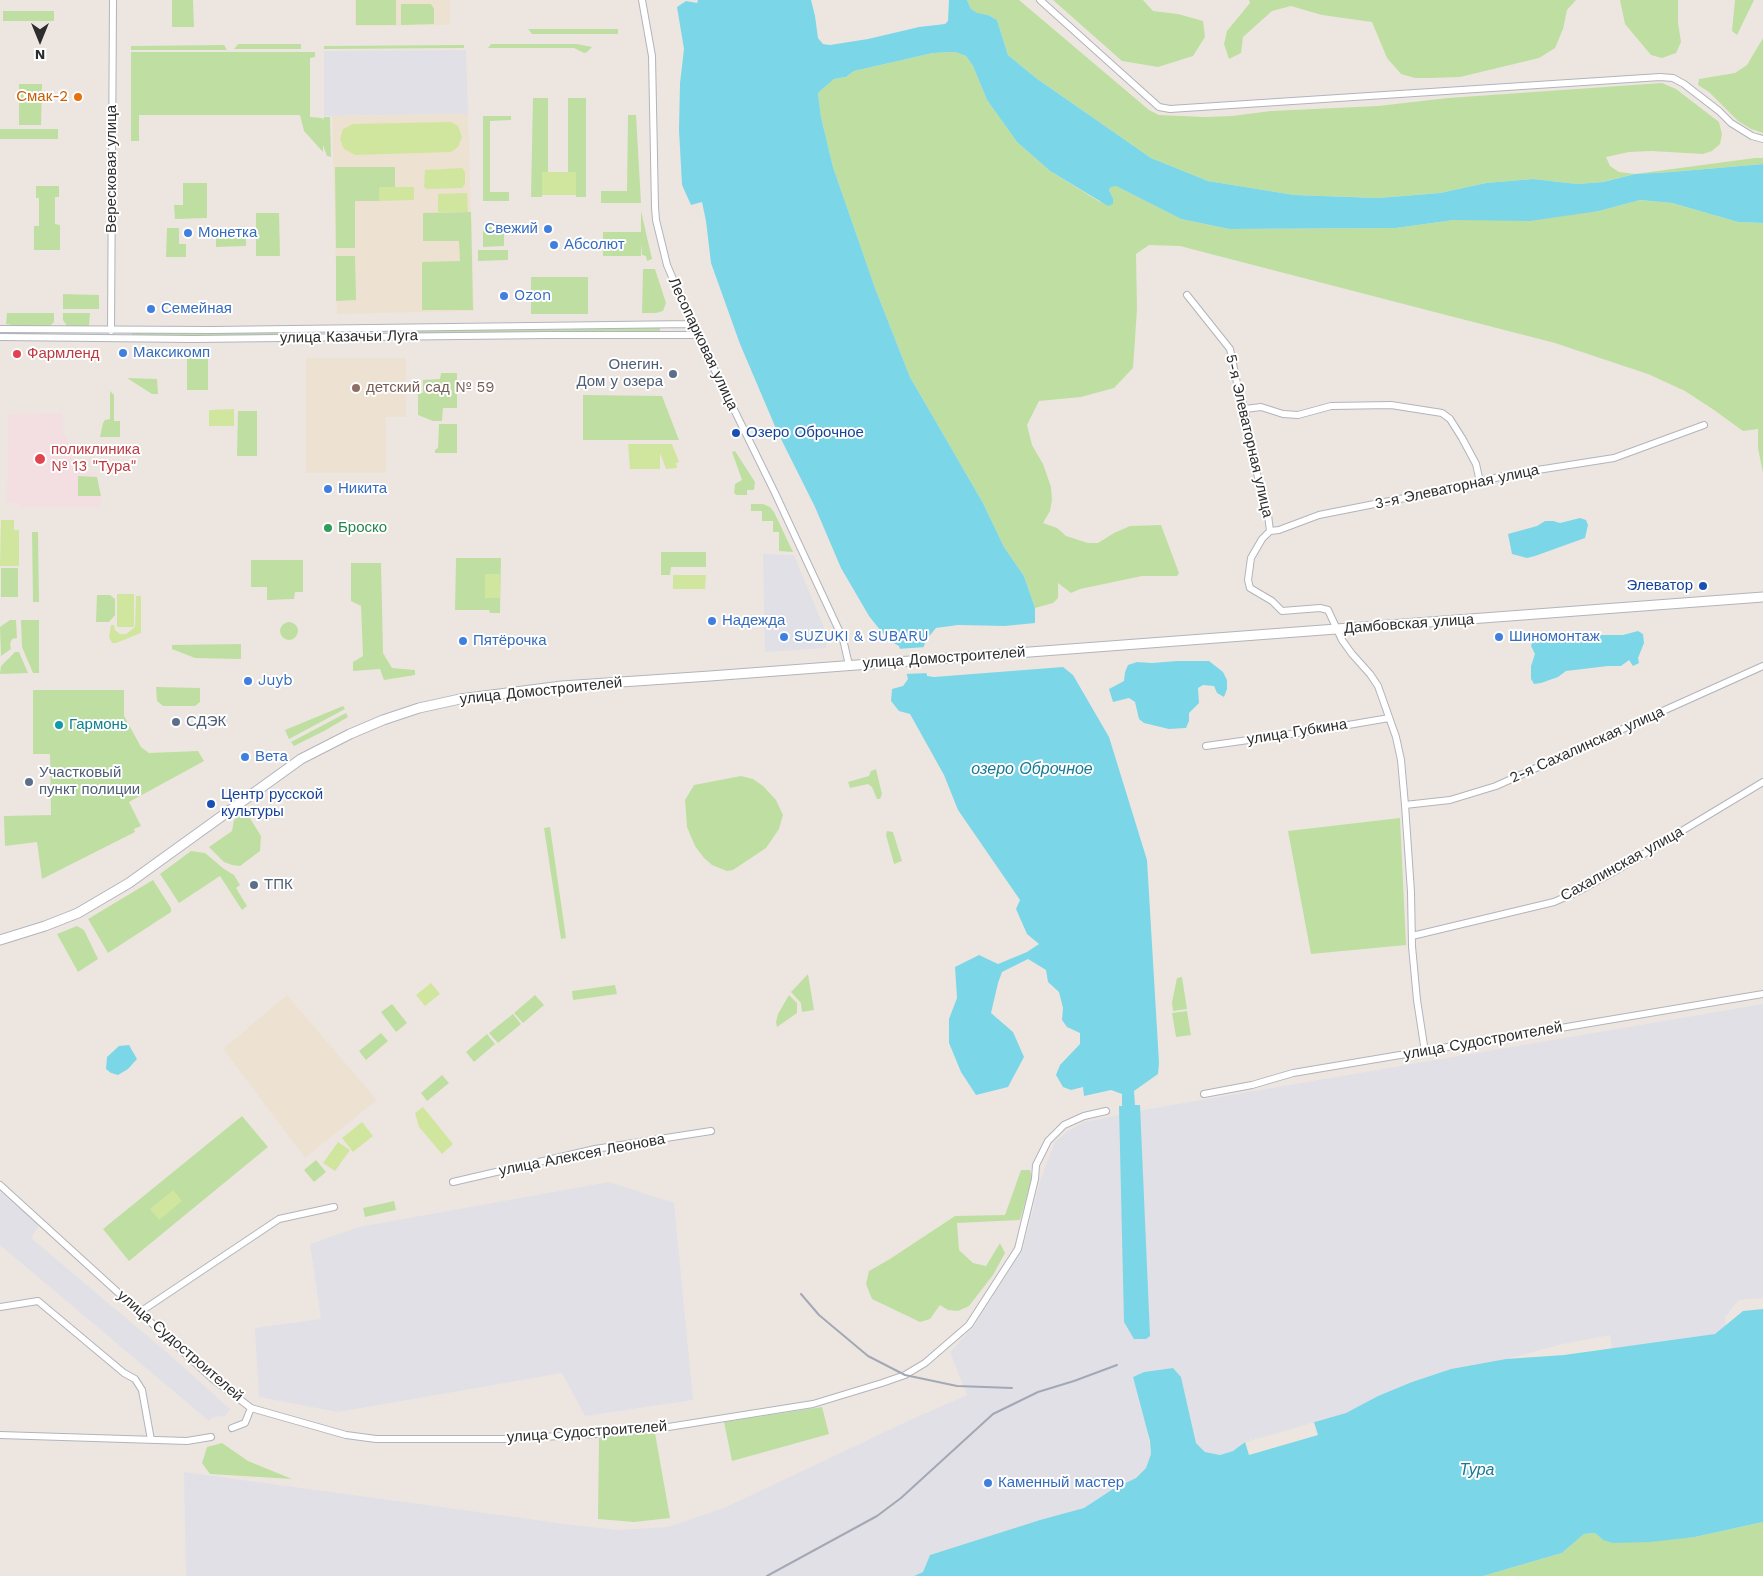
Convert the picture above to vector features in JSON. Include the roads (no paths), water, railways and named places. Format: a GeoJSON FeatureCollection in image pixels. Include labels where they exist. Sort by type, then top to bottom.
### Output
{"type":"FeatureCollection","features":[{"type":"Feature","properties":{"kind":"main road","name":"Дамбовская улица"},"geometry":{"type":"LineString","coordinates":[[1055,650],[1763,597]]}},
{"type":"Feature","properties":{"kind":"main road","name":"улица Домостроителей"},"geometry":{"type":"LineString","coordinates":[[0,940],[78,913],[136,878],[300,759],[375,723],[419,708],[460,699],[546,687],[1055,650]]}},
{"type":"Feature","properties":{"kind":"street","name":"Вересковая улица"},"geometry":{"type":"LineString","coordinates":[[111,338],[113,0]]}},
{"type":"Feature","properties":{"kind":"street","name":"Лесопарковая улица"},"geometry":{"type":"LineString","coordinates":[[642,0],[652,56],[652,127],[656,220],[667,265],[697,335],[822,591],[843,639],[849,665]]}},
{"type":"Feature","properties":{"kind":"street"},"geometry":{"type":"LineString","coordinates":[[1040,0],[1159,107],[1170,109],[1660,76],[1673,78],[1684,84],[1719,111],[1731,123],[1752,136],[1763,139]]}},
{"type":"Feature","properties":{"kind":"street","name":"5-я Элеваторная улица"},"geometry":{"type":"LineString","coordinates":[[1187,295],[1230,349],[1239,392],[1245,409],[1251,451],[1268,515],[1270,530]]}},
{"type":"Feature","properties":{"kind":"street","name":"улица Казачьи Луга"},"geometry":{"type":"LineString","coordinates":[[0,328],[359,329],[692,324]]}},
{"type":"Feature","properties":{"kind":"street","name":"улица Казачьи Луга"},"geometry":{"type":"LineString","coordinates":[[0,337],[697,335]]}},
{"type":"Feature","properties":{"kind":"street"},"geometry":{"type":"LineString","coordinates":[[1245,409],[1262,407],[1283,414],[1298,415],[1331,406],[1391,405],[1442,413],[1450,419],[1462,438],[1476,464],[1480,482]]}},
{"type":"Feature","properties":{"kind":"street","name":"3-я Элеваторная улица"},"geometry":{"type":"LineString","coordinates":[[1270,530],[1279,530],[1318,515],[1512,474],[1614,458],[1704,425]]}},
{"type":"Feature","properties":{"kind":"street"},"geometry":{"type":"LineString","coordinates":[[1270,530],[1262,539],[1252,558],[1248,580],[1250,588],[1272,601],[1282,611],[1325,608],[1328,610],[1336,630],[1352,654],[1374,680],[1396,737],[1401,760],[1405,805],[1417,1000],[1425,1052]]}},
{"type":"Feature","properties":{"kind":"street","name":"2-я Сахалинская улица"},"geometry":{"type":"LineString","coordinates":[[1405,805],[1450,800],[1496,786],[1763,666]]}},
{"type":"Feature","properties":{"kind":"street","name":"улица Губкина"},"geometry":{"type":"LineString","coordinates":[[1206,746],[1389,718]]}},
{"type":"Feature","properties":{"kind":"street","name":"Сахалинская улица"},"geometry":{"type":"LineString","coordinates":[[1412,936],[1526,910],[1562,898],[1617,870],[1763,782]]}},
{"type":"Feature","properties":{"kind":"street","name":"улица Судостроителей"},"geometry":{"type":"LineString","coordinates":[[1204,1094],[1252,1085],[1293,1073],[1763,994]]}},
{"type":"Feature","properties":{"kind":"street","name":"улица Судостроителей"},"geometry":{"type":"LineString","coordinates":[[0,1185],[213,1380],[251,1408],[346,1435],[376,1439],[507,1438],[594,1434],[662,1428],[813,1404],[882,1383],[905,1374],[925,1363],[968,1325],[1018,1249],[1035,1179],[1036,1165],[1048,1141],[1064,1125],[1084,1116],[1106,1111]]}},
{"type":"Feature","properties":{"kind":"street","name":"улица Алексея Леонова"},"geometry":{"type":"LineString","coordinates":[[454,1182],[595,1149],[711,1131]]}},
{"type":"Feature","properties":{"kind":"street"},"geometry":{"type":"LineString","coordinates":[[140,1312],[279,1219],[334,1207]]}},
{"type":"Feature","properties":{"kind":"street"},"geometry":{"type":"LineString","coordinates":[[0,1307],[38,1301],[124,1374],[135,1379],[142,1390],[151,1440]]}},
{"type":"Feature","properties":{"kind":"street"},"geometry":{"type":"LineString","coordinates":[[232,1428],[245,1423],[251,1408]]}},
{"type":"Feature","properties":{"kind":"street"},"geometry":{"type":"LineString","coordinates":[[0,1435],[187,1441],[211,1437]]}},
{"type":"Feature","properties":{"kind":"water","name":"озеро Оброчное"},"geometry":{"type":"Polygon","coordinates":[[[698,0],[811,0],[818,38],[823,44],[830,45],[868,39],[919,27],[945,24],[948,21],[949,0],[967,0],[971,9],[977,13],[988,15],[997,20],[1008,55],[1036,78],[1151,158],[1208,181],[1294,195],[1378,198],[1440,193],[1486,183],[1533,179],[1577,184],[1603,182],[1635,174],[1763,164],[1763,223],[1738,222],[1672,203],[1640,200],[1599,211],[1530,221],[1454,220],[1396,228],[1229,229],[1181,219],[1116,186],[1111,187],[1109,190],[1113,198],[1113,204],[1108,206],[1050,171],[1017,142],[987,100],[973,66],[966,56],[955,52],[933,53],[854,71],[846,77],[834,79],[818,93],[821,117],[833,167],[875,288],[910,377],[983,503],[1004,547],[1024,576],[1035,608],[1035,623],[1005,626],[958,625],[936,628],[926,640],[923,649],[927,676],[1063,667],[1073,675],[1109,737],[1147,860],[1159,1063],[1158,1074],[1134,1091],[1135,1105],[1140,1105],[1150,1336],[1146,1339],[1134,1339],[1124,1322],[1119,1106],[1122,1106],[1122,1094],[1111,1090],[1084,1096],[1083,1087],[1071,1090],[1063,1087],[1056,1075],[1060,1065],[1080,1044],[1080,1033],[1067,1027],[1062,1020],[1063,1008],[1059,992],[1048,982],[1046,970],[1028,959],[1002,972],[998,983],[991,1013],[1013,1032],[1024,1057],[1008,1087],[976,1095],[961,1072],[949,1043],[949,1019],[957,998],[955,967],[979,955],[998,964],[1027,952],[1039,944],[1027,934],[1016,909],[1020,900],[958,810],[944,775],[910,714],[899,711],[891,701],[892,689],[903,686],[908,679],[899,646],[888,640],[869,616],[841,568],[815,507],[777,431],[740,344],[711,263],[702,202],[691,205],[682,185],[679,130],[680,83],[684,49],[677,7],[686,1],[697,3],[698,0]]]}},
{"type":"Feature","properties":{"kind":"water"},"geometry":{"type":"Polygon","coordinates":[[[1580,518],[1586,520],[1588,525],[1585,538],[1527,558],[1512,554],[1508,534],[1537,526],[1545,521],[1560,523],[1580,518]]]}},
{"type":"Feature","properties":{"kind":"water"},"geometry":{"type":"Polygon","coordinates":[[[1638,631],[1643,634],[1644,643],[1638,658],[1639,663],[1633,666],[1629,660],[1621,666],[1566,671],[1558,677],[1541,683],[1534,684],[1531,679],[1531,666],[1535,654],[1531,646],[1533,640],[1578,635],[1623,635],[1638,631]]]}},
{"type":"Feature","properties":{"kind":"water"},"geometry":{"type":"Polygon","coordinates":[[[1209,661],[1223,672],[1227,680],[1227,689],[1224,697],[1217,693],[1214,686],[1203,685],[1198,688],[1199,703],[1189,713],[1189,721],[1186,728],[1169,729],[1144,723],[1139,719],[1135,702],[1129,698],[1113,702],[1109,689],[1124,681],[1128,665],[1137,662],[1209,661]]]}},
{"type":"Feature","properties":{"kind":"water"},"geometry":{"type":"Polygon","coordinates":[[[129,1045],[137,1059],[128,1069],[118,1075],[111,1073],[106,1069],[107,1057],[119,1046],[129,1045]]]}},
{"type":"Feature","properties":{"kind":"water","name":"Тура"},"geometry":{"type":"Polygon","coordinates":[[[1763,1309],[1763,1522],[1695,1537],[1650,1542],[1613,1543],[1603,1540],[1595,1533],[1584,1534],[1562,1553],[1483,1576],[914,1576],[923,1572],[930,1555],[1084,1508],[1113,1489],[1136,1478],[1146,1468],[1151,1454],[1150,1441],[1133,1377],[1144,1372],[1173,1368],[1181,1377],[1196,1443],[1205,1452],[1220,1455],[1233,1451],[1245,1442],[1346,1413],[1378,1396],[1451,1369],[1506,1359],[1564,1355],[1715,1334],[1743,1311],[1763,1309]]]}},
{"type":"Feature","properties":{"kind":"railway"},"geometry":{"type":"LineString","coordinates":[[801,1294],[819,1315],[868,1356],[905,1375],[957,1386],[1012,1388]]}},
{"type":"Feature","properties":{"kind":"railway"},"geometry":{"type":"LineString","coordinates":[[767,1576],[877,1516],[901,1498],[993,1414],[1038,1392],[1117,1365]]}},
{"type":"Feature","properties":{"kind":"place","name":"Смак-2"},"geometry":{"type":"Point","coordinates":[78,97]}},
{"type":"Feature","properties":{"kind":"place","name":"Свежий"},"geometry":{"type":"Point","coordinates":[548,229]}},
{"type":"Feature","properties":{"kind":"place","name":"Монетка"},"geometry":{"type":"Point","coordinates":[188,233]}},
{"type":"Feature","properties":{"kind":"place","name":"Абсолют"},"geometry":{"type":"Point","coordinates":[554,245]}},
{"type":"Feature","properties":{"kind":"place","name":"Ozon"},"geometry":{"type":"Point","coordinates":[504,296]}},
{"type":"Feature","properties":{"kind":"place","name":"Семейная"},"geometry":{"type":"Point","coordinates":[151,309]}},
{"type":"Feature","properties":{"kind":"place","name":"Максикомп"},"geometry":{"type":"Point","coordinates":[123,353]}},
{"type":"Feature","properties":{"kind":"place","name":"Фармленд"},"geometry":{"type":"Point","coordinates":[17,354]}},
{"type":"Feature","properties":{"kind":"place","name":"Онегин. Дом у озера"},"geometry":{"type":"Point","coordinates":[673,374]}},
{"type":"Feature","properties":{"kind":"place","name":"детский сад № 59"},"geometry":{"type":"Point","coordinates":[356,388]}},
{"type":"Feature","properties":{"kind":"place","name":"Озеро Оброчное"},"geometry":{"type":"Point","coordinates":[736,433]}},
{"type":"Feature","properties":{"kind":"place","name":"поликлиника № 13 \"Тура\""},"geometry":{"type":"Point","coordinates":[40,459]}},
{"type":"Feature","properties":{"kind":"place","name":"Никита"},"geometry":{"type":"Point","coordinates":[328,489]}},
{"type":"Feature","properties":{"kind":"place","name":"Броско"},"geometry":{"type":"Point","coordinates":[328,528]}},
{"type":"Feature","properties":{"kind":"place","name":"Элеватор"},"geometry":{"type":"Point","coordinates":[1703,586]}},
{"type":"Feature","properties":{"kind":"place","name":"Надежда"},"geometry":{"type":"Point","coordinates":[712,621]}},
{"type":"Feature","properties":{"kind":"place","name":"SUZUKI & SUBARU"},"geometry":{"type":"Point","coordinates":[784,637]}},
{"type":"Feature","properties":{"kind":"place","name":"Шиномонтаж"},"geometry":{"type":"Point","coordinates":[1499,637]}},
{"type":"Feature","properties":{"kind":"place","name":"Пятёрочка"},"geometry":{"type":"Point","coordinates":[463,641]}},
{"type":"Feature","properties":{"kind":"place","name":"Juyb"},"geometry":{"type":"Point","coordinates":[248,681]}},
{"type":"Feature","properties":{"kind":"place","name":"СДЭК"},"geometry":{"type":"Point","coordinates":[176,722]}},
{"type":"Feature","properties":{"kind":"place","name":"Гармонь"},"geometry":{"type":"Point","coordinates":[59,725]}},
{"type":"Feature","properties":{"kind":"place","name":"Вета"},"geometry":{"type":"Point","coordinates":[245,757]}},
{"type":"Feature","properties":{"kind":"place","name":"Участковый пункт полиции"},"geometry":{"type":"Point","coordinates":[29,782]}},
{"type":"Feature","properties":{"kind":"place","name":"Центр русской культуры"},"geometry":{"type":"Point","coordinates":[211,804]}},
{"type":"Feature","properties":{"kind":"place","name":"ТПК"},"geometry":{"type":"Point","coordinates":[254,885]}},
{"type":"Feature","properties":{"kind":"place","name":"Каменный мастер"},"geometry":{"type":"Point","coordinates":[988,1483]}}]}
